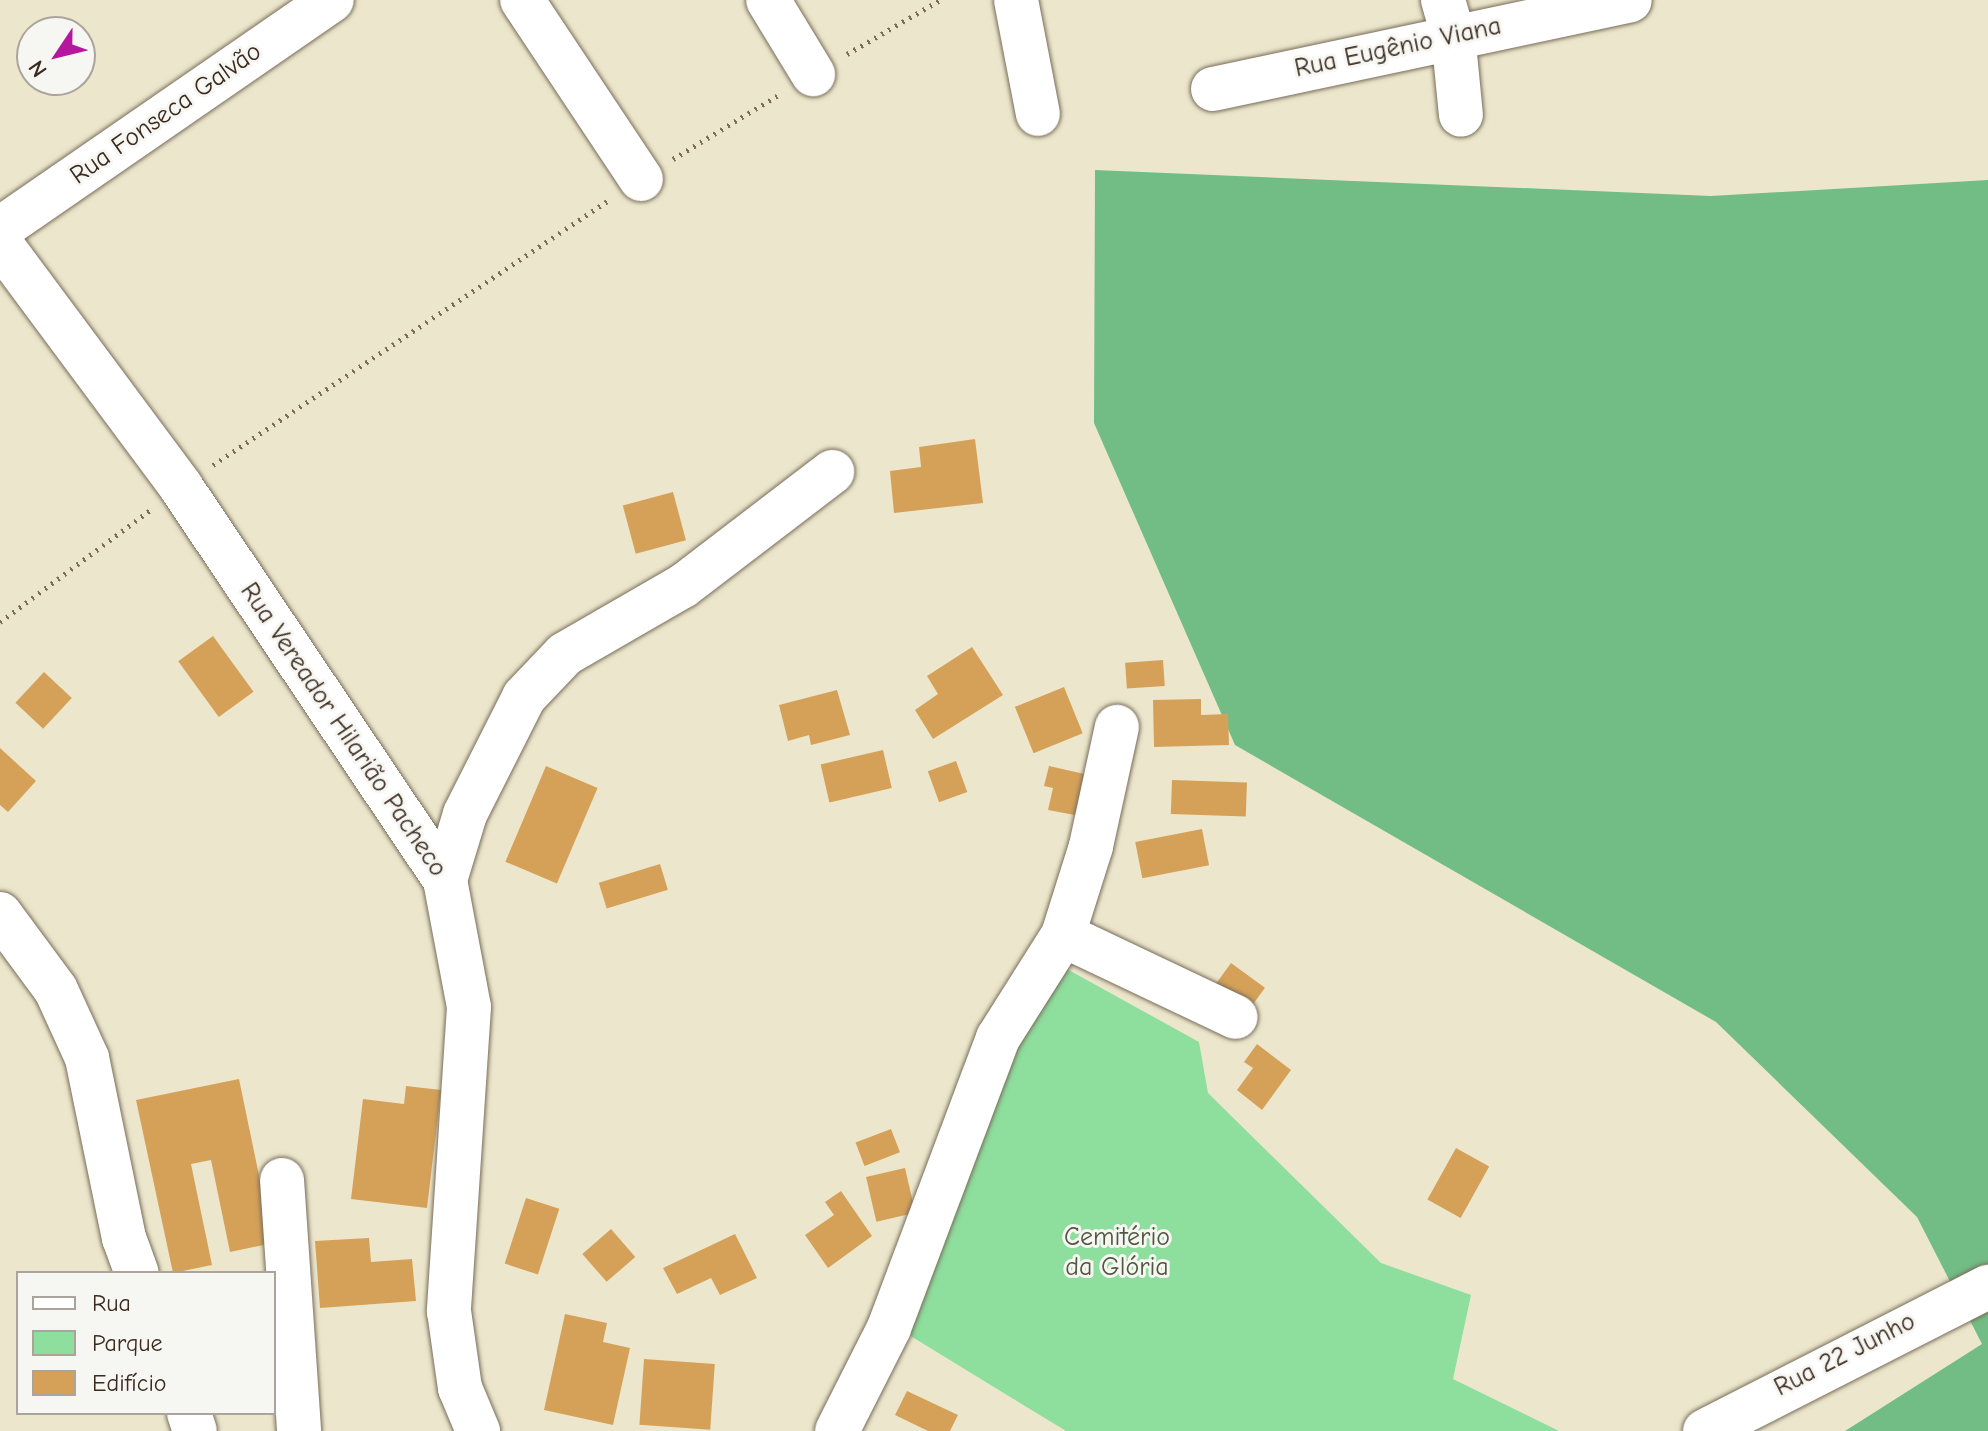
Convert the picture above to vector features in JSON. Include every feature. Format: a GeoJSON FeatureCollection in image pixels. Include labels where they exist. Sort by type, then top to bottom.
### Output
{"type":"FeatureCollection","features":[{"type":"Feature","properties":{"kind":"street","name":"Rua Fonseca Galvão"},"geometry":{"type":"LineString","coordinates":[[0,229],[332,0]]}},
{"type":"Feature","properties":{"kind":"street"},"geometry":{"type":"LineString","coordinates":[[522,0],[641,179]]}},
{"type":"Feature","properties":{"kind":"street"},"geometry":{"type":"LineString","coordinates":[[768,0],[813,74]]}},
{"type":"Feature","properties":{"kind":"street"},"geometry":{"type":"LineString","coordinates":[[1016,0],[1038,114]]}},
{"type":"Feature","properties":{"kind":"street","name":"Rua Eugênio Viana"},"geometry":{"type":"LineString","coordinates":[[1213,89],[1448,17],[1630,0]]}},
{"type":"Feature","properties":{"kind":"street"},"geometry":{"type":"LineString","coordinates":[[1448,17],[1461,115]]}},
{"type":"Feature","properties":{"kind":"street","name":"Rua Vereador Hilarião Pacheco"},"geometry":{"type":"LineString","coordinates":[[0,243],[181,487],[445,880],[469,1007],[449,1311],[460,1388],[478,1431]]}},
{"type":"Feature","properties":{"kind":"street"},"geometry":{"type":"LineString","coordinates":[[445,880],[465,814],[524,697],[565,654],[683,586],[832,472]]}},
{"type":"Feature","properties":{"kind":"street"},"geometry":{"type":"LineString","coordinates":[[837,1431],[910,1277],[998,1038],[1063,935],[1091,846],[1117,727]]}},
{"type":"Feature","properties":{"kind":"street"},"geometry":{"type":"LineString","coordinates":[[0,914],[56,990],[87,1058],[124,1238],[136,1271]]}},
{"type":"Feature","properties":{"kind":"street"},"geometry":{"type":"LineString","coordinates":[[1063,935],[1236,1017]]}},
{"type":"Feature","properties":{"kind":"street"},"geometry":{"type":"LineString","coordinates":[[282,1180],[299,1431]]}},
{"type":"Feature","properties":{"kind":"street","name":"Rua 22 Junho"},"geometry":{"type":"LineString","coordinates":[[1705,1431],[1988,1287]]}},
{"type":"Feature","properties":{"kind":"path"},"geometry":{"type":"LineString","coordinates":[[0,622],[181,487],[641,179],[940,0]]}},
{"type":"Feature","properties":{"kind":"green space"},"geometry":{"type":"Polygon","coordinates":[[[1095,170],[1711,196],[1988,180],[1988,1431],[1845,1431],[1982,1344],[1917,1217],[1716,1022],[1235,745],[1094,423],[1095,170]]]}},
{"type":"Feature","properties":{"kind":"green space","name":"Cemitério da Glória"},"geometry":{"type":"Polygon","coordinates":[[[1056,963],[1199,1042],[1208,1093],[1381,1263],[1471,1295],[1453,1379],[1559,1431],[1066,1431],[909,1335],[951,1186],[1056,963]]]}},
{"type":"Feature","properties":{"kind":"building"},"geometry":{"type":"Polygon","coordinates":[[[975,439],[983,503],[894,513],[890,471],[921,467],[919,447],[975,439]]]}},
{"type":"Feature","properties":{"kind":"building"},"geometry":{"type":"Polygon","coordinates":[[[673,492],[686,540],[636,554],[623,505],[673,492]]]}},
{"type":"Feature","properties":{"kind":"building"},"geometry":{"type":"Polygon","coordinates":[[[213,636],[254,692],[219,717],[178,661],[213,636]]]}},
{"type":"Feature","properties":{"kind":"building"},"geometry":{"type":"Polygon","coordinates":[[[972,647],[1003,695],[933,739],[915,710],[938,694],[927,676],[972,647]]]}},
{"type":"Feature","properties":{"kind":"building"},"geometry":{"type":"Polygon","coordinates":[[[1163,660],[1165,686],[1127,689],[1125,663],[1163,660]]]}},
{"type":"Feature","properties":{"kind":"building"},"geometry":{"type":"Polygon","coordinates":[[[44,672],[72,698],[43,729],[15,703],[44,672]]]}},
{"type":"Feature","properties":{"kind":"building"},"geometry":{"type":"Polygon","coordinates":[[[1064,687],[1083,733],[1034,753],[1015,707],[1064,687]]]}},
{"type":"Feature","properties":{"kind":"building"},"geometry":{"type":"Polygon","coordinates":[[[837,690],[850,735],[811,745],[809,735],[788,741],[779,705],[837,690]]]}},
{"type":"Feature","properties":{"kind":"building"},"geometry":{"type":"Polygon","coordinates":[[[1201,699],[1201,715],[1228,714],[1229,745],[1154,747],[1153,700],[1201,699]]]}},
{"type":"Feature","properties":{"kind":"building"},"geometry":{"type":"Polygon","coordinates":[[[0,748],[36,781],[8,812],[0,805],[0,748]]]}},
{"type":"Feature","properties":{"kind":"building"},"geometry":{"type":"Polygon","coordinates":[[[883,750],[892,788],[829,802],[821,764],[883,750]]]}},
{"type":"Feature","properties":{"kind":"building"},"geometry":{"type":"Polygon","coordinates":[[[956,761],[967,792],[939,802],[928,771],[956,761]]]}},
{"type":"Feature","properties":{"kind":"building"},"geometry":{"type":"Polygon","coordinates":[[[546,766],[598,788],[557,884],[505,862],[546,766]]]}},
{"type":"Feature","properties":{"kind":"building"},"geometry":{"type":"Polygon","coordinates":[[[1049,766],[1089,775],[1080,816],[1048,810],[1053,788],[1044,786],[1049,766]]]}},
{"type":"Feature","properties":{"kind":"building"},"geometry":{"type":"Polygon","coordinates":[[[1172,780],[1247,783],[1246,817],[1171,814],[1172,780]]]}},
{"type":"Feature","properties":{"kind":"building"},"geometry":{"type":"Polygon","coordinates":[[[1202,829],[1209,865],[1142,878],[1135,842],[1202,829]]]}},
{"type":"Feature","properties":{"kind":"building"},"geometry":{"type":"Polygon","coordinates":[[[660,864],[668,890],[607,909],[599,883],[660,864]]]}},
{"type":"Feature","properties":{"kind":"building"},"geometry":{"type":"Polygon","coordinates":[[[1231,963],[1265,988],[1248,1011],[1214,986],[1231,963]]]}},
{"type":"Feature","properties":{"kind":"building"},"geometry":{"type":"Polygon","coordinates":[[[1257,1044],[1291,1070],[1262,1110],[1237,1090],[1253,1068],[1244,1062],[1257,1044]]]}},
{"type":"Feature","properties":{"kind":"building"},"geometry":{"type":"Polygon","coordinates":[[[239,1079],[273,1243],[230,1252],[211,1160],[191,1164],[212,1265],[173,1271],[136,1100],[239,1079]]]}},
{"type":"Feature","properties":{"kind":"building"},"geometry":{"type":"Polygon","coordinates":[[[406,1086],[441,1090],[427,1208],[351,1199],[363,1099],[404,1104],[406,1086]]]}},
{"type":"Feature","properties":{"kind":"building"},"geometry":{"type":"Polygon","coordinates":[[[891,1129],[900,1152],[864,1166],[856,1143],[891,1129]]]}},
{"type":"Feature","properties":{"kind":"building"},"geometry":{"type":"Polygon","coordinates":[[[1456,1148],[1489,1166],[1461,1218],[1427,1200],[1456,1148]]]}},
{"type":"Feature","properties":{"kind":"building"},"geometry":{"type":"Polygon","coordinates":[[[905,1168],[915,1213],[876,1222],[866,1177],[905,1168]]]}},
{"type":"Feature","properties":{"kind":"building"},"geometry":{"type":"Polygon","coordinates":[[[841,1191],[872,1236],[828,1268],[805,1235],[834,1215],[825,1202],[841,1191]]]}},
{"type":"Feature","properties":{"kind":"building"},"geometry":{"type":"Polygon","coordinates":[[[526,1198],[559,1209],[538,1274],[505,1264],[526,1198]]]}},
{"type":"Feature","properties":{"kind":"building"},"geometry":{"type":"Polygon","coordinates":[[[611,1229],[635,1257],[607,1282],[582,1254],[611,1229]]]}},
{"type":"Feature","properties":{"kind":"building"},"geometry":{"type":"Polygon","coordinates":[[[735,1234],[757,1278],[720,1295],[711,1278],[677,1294],[663,1268],[735,1234]]]}},
{"type":"Feature","properties":{"kind":"building"},"geometry":{"type":"Polygon","coordinates":[[[369,1238],[371,1262],[412,1259],[416,1301],[320,1308],[315,1241],[369,1238]]]}},
{"type":"Feature","properties":{"kind":"building"},"geometry":{"type":"Polygon","coordinates":[[[565,1314],[607,1323],[603,1342],[630,1348],[613,1425],[544,1410],[565,1314]]]}},
{"type":"Feature","properties":{"kind":"building"},"geometry":{"type":"Polygon","coordinates":[[[644,1359],[715,1364],[710,1430],[639,1425],[644,1359]]]}},
{"type":"Feature","properties":{"kind":"building"},"geometry":{"type":"Polygon","coordinates":[[[907,1391],[958,1415],[950,1431],[928,1431],[895,1415],[907,1391]]]}}]}
